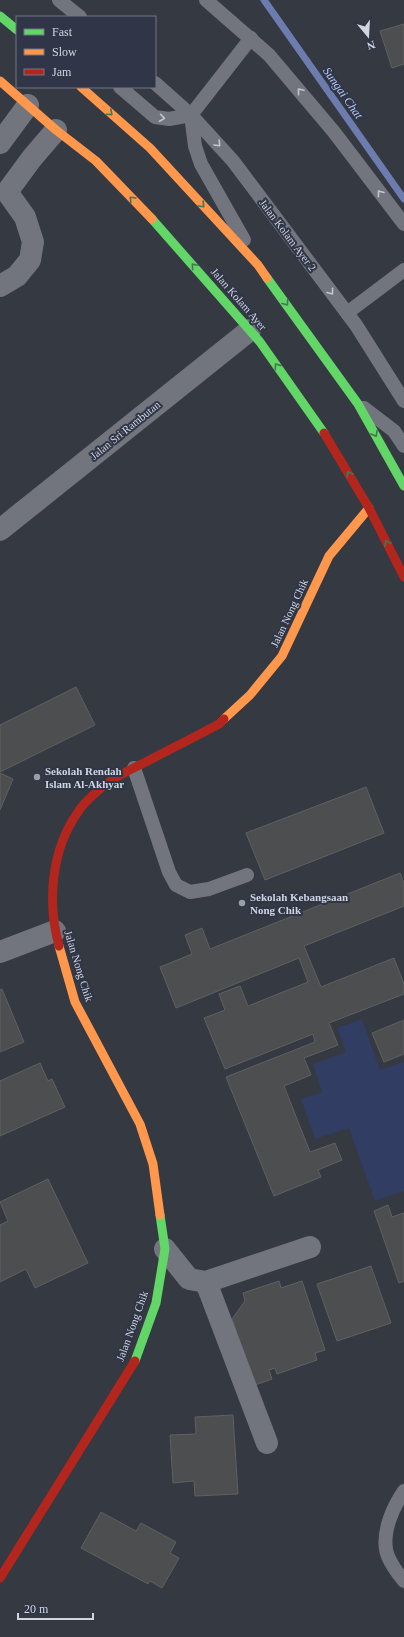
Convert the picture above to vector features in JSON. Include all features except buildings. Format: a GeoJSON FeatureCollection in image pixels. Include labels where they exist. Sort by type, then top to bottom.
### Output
{"type":"FeatureCollection","features":[{"type":"Feature","properties":{"kind":"street"},"geometry":{"type":"LineString","coordinates":[[0,16],[16,29]]}},
{"type":"Feature","properties":{"kind":"street","name":"Jalan Kolam Ayer"},"geometry":{"type":"LineString","coordinates":[[0,82],[56,130],[96,161],[159,227],[260,342],[329,440],[369,508],[404,577]]}},
{"type":"Feature","properties":{"kind":"street"},"geometry":{"type":"LineString","coordinates":[[82,88],[150,148],[258,265],[358,404],[404,486]]}},
{"type":"Feature","properties":{"kind":"street"},"geometry":{"type":"LineString","coordinates":[[0,143],[28,105]]}},
{"type":"Feature","properties":{"kind":"street"},"geometry":{"type":"LineString","coordinates":[[0,286],[17,276],[30,260],[33,242],[25,217],[4,188],[56,130]]}},
{"type":"Feature","properties":{"kind":"street","name":"Jalan Sri Rambutan"},"geometry":{"type":"LineString","coordinates":[[0,530],[250,330]]}},
{"type":"Feature","properties":{"kind":"street","name":"Jalan Nong Chik"},"geometry":{"type":"LineString","coordinates":[[0,1578],[134,1363],[156,1303],[165,1249],[153,1164],[140,1124],[75,1002],[55,931],[52,891],[56,861],[63,839],[78,811],[102,787],[134,768],[219,724],[250,695],[282,656],[328,556],[369,508]]}},
{"type":"Feature","properties":{"kind":"street"},"geometry":{"type":"LineString","coordinates":[[0,952],[55,931]]}},
{"type":"Feature","properties":{"kind":"street"},"geometry":{"type":"LineString","coordinates":[[165,1249],[189,1279],[206,1282],[310,1247]]}},
{"type":"Feature","properties":{"kind":"street"},"geometry":{"type":"LineString","coordinates":[[206,1282],[267,1443]]}},
{"type":"Feature","properties":{"kind":"lane"},"geometry":{"type":"LineString","coordinates":[[60,0],[79,16]]}},
{"type":"Feature","properties":{"kind":"lane"},"geometry":{"type":"LineString","coordinates":[[206,0],[269,55],[334,132],[404,224]]}},
{"type":"Feature","properties":{"kind":"lane"},"geometry":{"type":"LineString","coordinates":[[121,88],[155,117],[169,119],[191,115],[250,38]]}},
{"type":"Feature","properties":{"kind":"lane","name":"Jalan Kolam Ayer 2"},"geometry":{"type":"LineString","coordinates":[[156,84],[191,115],[233,161],[347,313],[404,400]]}},
{"type":"Feature","properties":{"kind":"lane"},"geometry":{"type":"LineString","coordinates":[[191,115],[195,146],[201,164],[258,265]]}},
{"type":"Feature","properties":{"kind":"lane"},"geometry":{"type":"LineString","coordinates":[[347,313],[404,270]]}},
{"type":"Feature","properties":{"kind":"lane"},"geometry":{"type":"LineString","coordinates":[[358,404],[394,431],[404,446]]}},
{"type":"Feature","properties":{"kind":"lane"},"geometry":{"type":"LineString","coordinates":[[134,768],[169,872],[176,885],[190,892],[209,889],[247,874]]}},
{"type":"Feature","properties":{"kind":"lane"},"geometry":{"type":"LineString","coordinates":[[404,1491],[387,1527],[386,1550],[397,1573],[404,1581]]}},
{"type":"Feature","properties":{"kind":"shaded area"},"geometry":{"type":"Polygon","coordinates":[[[362,1019],[380,1070],[404,1062],[404,1191],[375,1201],[349,1128],[315,1139],[301,1099],[322,1092],[313,1064],[346,1052],[337,1028],[362,1019]]]}},
{"type":"Feature","properties":{"kind":"waterway","name":"Sungai Chat"},"geometry":{"type":"LineString","coordinates":[[264,0],[404,199]]}},
{"type":"Feature","properties":{"kind":"traffic: fast"},"geometry":{"type":"LineString","coordinates":[[0,16],[16,29]]}},
{"type":"Feature","properties":{"kind":"traffic: fast"},"geometry":{"type":"LineString","coordinates":[[152,219],[260,342],[324,433]]}},
{"type":"Feature","properties":{"kind":"traffic: fast"},"geometry":{"type":"LineString","coordinates":[[267,278],[358,404],[404,486]]}},
{"type":"Feature","properties":{"kind":"traffic: fast"},"geometry":{"type":"LineString","coordinates":[[135,1361],[156,1303],[165,1249],[160,1215]]}},
{"type":"Feature","properties":{"kind":"traffic: slow"},"geometry":{"type":"LineString","coordinates":[[0,81],[56,130],[96,161],[152,219]]}},
{"type":"Feature","properties":{"kind":"traffic: slow"},"geometry":{"type":"LineString","coordinates":[[82,88],[150,148],[258,265],[267,278]]}},
{"type":"Feature","properties":{"kind":"traffic: slow"},"geometry":{"type":"LineString","coordinates":[[224,719],[250,695],[282,656],[329,556],[369,508]]}},
{"type":"Feature","properties":{"kind":"traffic: slow"},"geometry":{"type":"LineString","coordinates":[[59,946],[75,1002],[140,1124],[153,1164],[160,1215]]}},
{"type":"Feature","properties":{"kind":"traffic: jam"},"geometry":{"type":"LineString","coordinates":[[324,433],[369,508],[404,577]]}},
{"type":"Feature","properties":{"kind":"traffic: jam"},"geometry":{"type":"LineString","coordinates":[[59,946],[53,912],[54,877],[57,859],[62,843],[69,827],[80,809],[88,799],[117,777],[219,724],[224,719]]}},
{"type":"Feature","properties":{"kind":"traffic: jam"},"geometry":{"type":"LineString","coordinates":[[0,1578],[135,1361]]}},
{"type":"Feature","properties":{"kind":"place","name":"Sekolah Rendah Islam Al-Akhyar"},"geometry":{"type":"Point","coordinates":[37,777]}},
{"type":"Feature","properties":{"kind":"place","name":"Sekolah Kebangsaan Nong Chik"},"geometry":{"type":"Point","coordinates":[242,903]}}]}
